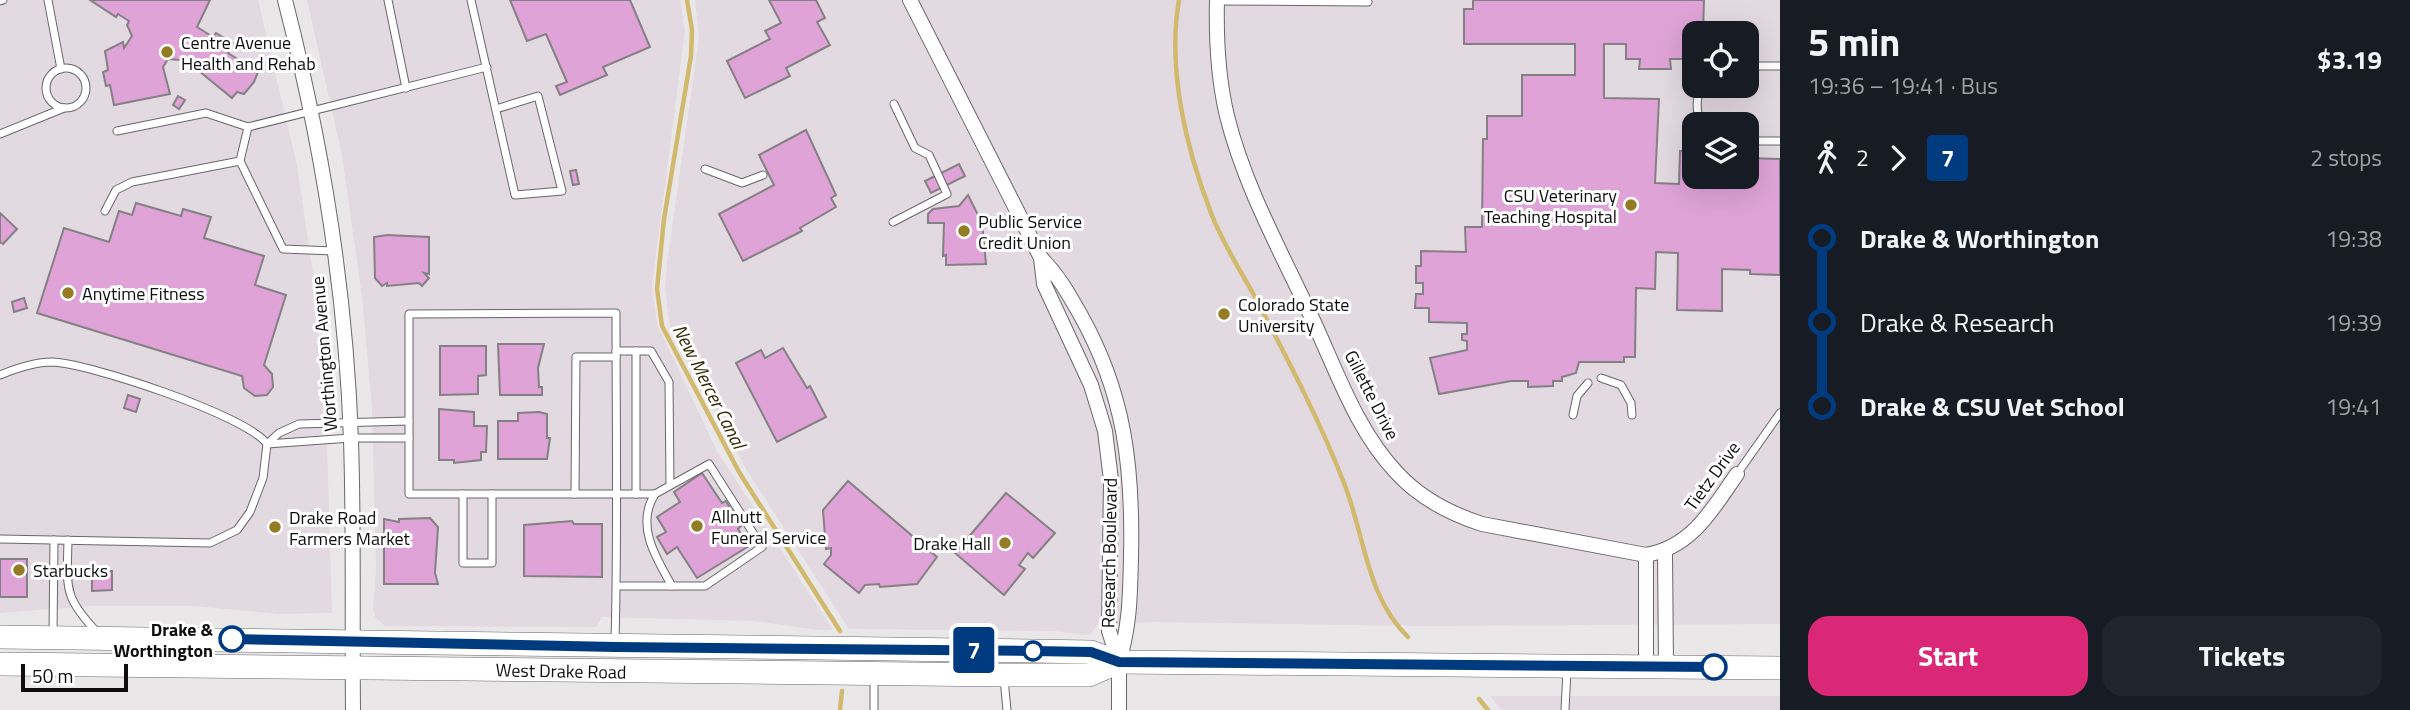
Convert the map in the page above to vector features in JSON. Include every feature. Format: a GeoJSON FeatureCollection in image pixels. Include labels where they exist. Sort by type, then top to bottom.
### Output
{"type":"FeatureCollection","features":[{"type":"Feature","properties":{"kind":"main road","name":"West Drake Road"},"geometry":{"type":"LineString","coordinates":[[0,637],[353,639],[615,647],[1091,652],[1119,662],[1780,668]]}},
{"type":"Feature","properties":{"kind":"main road"},"geometry":{"type":"LineString","coordinates":[[874,674],[878,663],[885,658],[920,650]]}},
{"type":"Feature","properties":{"kind":"main road","name":"West Drake Road"},"geometry":{"type":"LineString","coordinates":[[0,664],[1089,675],[1119,662]]}},
{"type":"Feature","properties":{"kind":"street","name":"Worthington Avenue"},"geometry":{"type":"LineString","coordinates":[[285,0],[313,110],[334,251],[351,438],[353,710]]}},
{"type":"Feature","properties":{"kind":"street","name":"Research Boulevard"},"geometry":{"type":"LineString","coordinates":[[909,0],[1041,258],[1058,275],[1095,341],[1110,377],[1123,425],[1130,467],[1129,627],[1119,662]]}},
{"type":"Feature","properties":{"kind":"street","name":"Gillette Drive"},"geometry":{"type":"LineString","coordinates":[[1217,0],[1217,48],[1223,92],[1245,172],[1362,425],[1382,456],[1426,498],[1457,516],[1482,524],[1646,555],[1665,552]]}},
{"type":"Feature","properties":{"kind":"street","name":"Research Boulevard"},"geometry":{"type":"LineString","coordinates":[[1041,258],[1045,284],[1091,385],[1105,431],[1111,480],[1109,631],[1119,662]]}},
{"type":"Feature","properties":{"kind":"street","name":"Tietz Drive"},"geometry":{"type":"LineString","coordinates":[[1665,552],[1686,539],[1705,521],[1737,474]]}},
{"type":"Feature","properties":{"kind":"street"},"geometry":{"type":"LineString","coordinates":[[1656,667],[1665,552]]}},
{"type":"Feature","properties":{"kind":"street"},"geometry":{"type":"LineString","coordinates":[[1646,555],[1656,667]]}},
{"type":"Feature","properties":{"kind":"street"},"geometry":{"type":"LineString","coordinates":[[1119,662],[1119,710]]}},
{"type":"Feature","properties":{"kind":"lane"},"geometry":{"type":"LineString","coordinates":[[48,0],[61,69]]}},
{"type":"Feature","properties":{"kind":"lane"},"geometry":{"type":"LineString","coordinates":[[388,0],[406,88]]}},
{"type":"Feature","properties":{"kind":"lane"},"geometry":{"type":"LineString","coordinates":[[471,0],[515,195],[562,191],[538,96],[496,108]]}},
{"type":"Feature","properties":{"kind":"lane"},"geometry":{"type":"LineString","coordinates":[[1217,0],[1368,2]]}},
{"type":"Feature","properties":{"kind":"lane"},"geometry":{"type":"LineString","coordinates":[[1759,65],[1780,65]]}},
{"type":"Feature","properties":{"kind":"lane"},"geometry":{"type":"LineString","coordinates":[[117,131],[206,113],[247,127],[487,67]]}},
{"type":"Feature","properties":{"kind":"lane"},"geometry":{"type":"LineString","coordinates":[[0,134],[77,105],[86,90],[85,81],[77,71],[61,69],[50,76],[46,89],[52,102],[64,108]]}},
{"type":"Feature","properties":{"kind":"lane"},"geometry":{"type":"LineString","coordinates":[[893,222],[947,194],[929,155],[915,148],[894,104]]}},
{"type":"Feature","properties":{"kind":"lane"},"geometry":{"type":"LineString","coordinates":[[247,127],[240,161],[283,249],[334,251]]}},
{"type":"Feature","properties":{"kind":"lane"},"geometry":{"type":"LineString","coordinates":[[1759,141],[1780,141]]}},
{"type":"Feature","properties":{"kind":"lane"},"geometry":{"type":"LineString","coordinates":[[105,211],[116,190],[132,182],[240,161]]}},
{"type":"Feature","properties":{"kind":"lane"},"geometry":{"type":"LineString","coordinates":[[705,169],[742,183],[762,175]]}},
{"type":"Feature","properties":{"kind":"lane"},"geometry":{"type":"LineString","coordinates":[[615,647],[616,586],[616,494],[616,354],[616,313],[409,314],[409,494],[616,494],[636,494],[655,494]]}},
{"type":"Feature","properties":{"kind":"lane"},"geometry":{"type":"LineString","coordinates":[[636,351],[636,494]]}},
{"type":"Feature","properties":{"kind":"lane"},"geometry":{"type":"LineString","coordinates":[[575,494],[576,357],[636,351],[651,351],[669,382],[670,485]]}},
{"type":"Feature","properties":{"kind":"lane"},"geometry":{"type":"LineString","coordinates":[[0,375],[24,365],[53,362],[89,370],[226,415],[261,436],[267,444]]}},
{"type":"Feature","properties":{"kind":"lane"},"geometry":{"type":"LineString","coordinates":[[1601,378],[1621,385],[1631,403],[1632,415]]}},
{"type":"Feature","properties":{"kind":"lane"},"geometry":{"type":"LineString","coordinates":[[1573,415],[1577,396],[1588,383]]}},
{"type":"Feature","properties":{"kind":"lane","name":"Tietz Drive"},"geometry":{"type":"LineString","coordinates":[[1737,474],[1780,413]]}},
{"type":"Feature","properties":{"kind":"lane"},"geometry":{"type":"LineString","coordinates":[[0,540],[210,543],[237,530],[250,512],[263,478],[267,444],[279,433],[299,424],[409,421]]}},
{"type":"Feature","properties":{"kind":"lane"},"geometry":{"type":"LineString","coordinates":[[267,444],[351,438],[409,438]]}},
{"type":"Feature","properties":{"kind":"lane"},"geometry":{"type":"LineString","coordinates":[[616,586],[672,586],[705,586],[762,547],[709,464],[655,494],[648,505],[649,544],[672,586]]}},
{"type":"Feature","properties":{"kind":"lane"},"geometry":{"type":"LineString","coordinates":[[463,494],[463,563],[492,563],[492,494]]}},
{"type":"Feature","properties":{"kind":"lane"},"geometry":{"type":"LineString","coordinates":[[53,637],[54,540]]}},
{"type":"Feature","properties":{"kind":"lane"},"geometry":{"type":"LineString","coordinates":[[68,540],[67,589],[75,610],[104,638]]}},
{"type":"Feature","properties":{"kind":"lane"},"geometry":{"type":"LineString","coordinates":[[1565,710],[1567,666]]}},
{"type":"Feature","properties":{"kind":"lane"},"geometry":{"type":"LineString","coordinates":[[874,674],[874,710]]}},
{"type":"Feature","properties":{"kind":"lane"},"geometry":{"type":"LineString","coordinates":[[1004,675],[1007,710]]}},
{"type":"Feature","properties":{"kind":"shaded area"},"geometry":{"type":"Polygon","coordinates":[[[0,0],[258,0],[297,165],[313,273],[326,408],[332,613],[279,614],[194,606],[92,606],[0,613],[0,0]]]}},
{"type":"Feature","properties":{"kind":"shaded area"},"geometry":{"type":"Polygon","coordinates":[[[307,0],[680,0],[685,31],[652,285],[657,324],[717,451],[833,630],[755,621],[602,617],[596,627],[385,626],[375,617],[372,408],[362,296],[342,155],[307,0]]]}},
{"type":"Feature","properties":{"kind":"shaded area","name":"Colorado State University"},"geometry":{"type":"Polygon","coordinates":[[[695,0],[1780,0],[1780,624],[1421,626],[1151,622],[1097,625],[1091,634],[1085,635],[1054,631],[849,629],[746,469],[673,335],[665,287],[699,38],[695,0]]]}},
{"type":"Feature","properties":{"kind":"shaded area"},"geometry":{"type":"Polygon","coordinates":[[[1490,696],[1780,696],[1780,710],[1502,710],[1490,696]]]}},
{"type":"Feature","properties":{"kind":"building","name":"Centre Avenue Health and Rehab"},"geometry":{"type":"Polygon","coordinates":[[[90,0],[210,0],[197,27],[213,37],[216,33],[234,44],[228,53],[258,72],[254,82],[244,94],[237,92],[232,98],[182,57],[180,60],[168,59],[163,67],[170,94],[114,105],[110,85],[106,86],[103,72],[108,70],[105,51],[123,42],[124,48],[132,36],[127,25],[129,21],[118,14],[116,17],[90,0]]]}},
{"type":"Feature","properties":{"kind":"building"},"geometry":{"type":"Polygon","coordinates":[[[510,0],[630,0],[650,47],[603,67],[607,75],[560,95],[556,86],[567,82],[546,34],[527,41],[510,0]]]}},
{"type":"Feature","properties":{"kind":"building"},"geometry":{"type":"Polygon","coordinates":[[[769,0],[816,0],[825,18],[817,22],[830,45],[786,68],[790,76],[745,98],[727,61],[770,39],[765,31],[781,23],[769,0]]]}},
{"type":"Feature","properties":{"kind":"building","name":"CSU Veterinary Teaching Hospital"},"geometry":{"type":"Polygon","coordinates":[[[1473,0],[1704,0],[1703,21],[1682,21],[1682,59],[1670,59],[1671,69],[1639,69],[1640,59],[1626,59],[1626,44],[1604,44],[1604,98],[1659,99],[1655,183],[1679,184],[1680,151],[1682,189],[1759,189],[1759,158],[1780,159],[1780,275],[1722,269],[1722,311],[1677,310],[1678,253],[1656,252],[1655,289],[1636,288],[1635,357],[1624,357],[1624,362],[1579,362],[1576,373],[1562,377],[1562,381],[1553,381],[1553,386],[1528,387],[1528,381],[1511,381],[1439,394],[1430,358],[1467,350],[1467,341],[1462,340],[1462,334],[1467,334],[1467,323],[1429,322],[1429,308],[1415,308],[1416,294],[1423,294],[1423,283],[1416,283],[1416,266],[1421,266],[1421,251],[1466,252],[1465,227],[1482,227],[1483,139],[1487,139],[1487,116],[1522,116],[1522,75],[1575,75],[1575,44],[1464,44],[1464,9],[1473,9],[1473,0]]]}},
{"type":"Feature","properties":{"kind":"building"},"geometry":{"type":"Polygon","coordinates":[[[178,96],[185,100],[179,109],[173,105],[178,96]]]}},
{"type":"Feature","properties":{"kind":"building"},"geometry":{"type":"Polygon","coordinates":[[[806,130],[836,195],[831,198],[836,207],[800,228],[802,231],[743,261],[719,214],[774,185],[759,155],[806,130]]]}},
{"type":"Feature","properties":{"kind":"building"},"geometry":{"type":"Polygon","coordinates":[[[959,164],[965,176],[931,193],[925,181],[959,164]]]}},
{"type":"Feature","properties":{"kind":"building"},"geometry":{"type":"Polygon","coordinates":[[[576,170],[579,184],[573,185],[570,171],[576,170]]]}},
{"type":"Feature","properties":{"kind":"building","name":"Public Service Credit Union"},"geometry":{"type":"Polygon","coordinates":[[[968,195],[982,223],[986,264],[946,265],[946,255],[943,256],[944,223],[928,223],[928,214],[933,209],[959,206],[968,195]]]}},
{"type":"Feature","properties":{"kind":"building"},"geometry":{"type":"Polygon","coordinates":[[[136,203],[181,216],[183,209],[211,217],[204,238],[264,256],[255,285],[286,295],[264,365],[272,374],[273,387],[267,395],[255,396],[244,388],[242,376],[37,313],[64,228],[109,242],[119,211],[132,215],[136,203]]]}},
{"type":"Feature","properties":{"kind":"building"},"geometry":{"type":"Polygon","coordinates":[[[0,213],[17,229],[3,244],[0,242],[0,213]]]}},
{"type":"Feature","properties":{"kind":"building"},"geometry":{"type":"Polygon","coordinates":[[[374,237],[429,237],[429,274],[424,273],[429,278],[422,286],[419,283],[387,286],[387,283],[382,286],[375,278],[374,237]]]}},
{"type":"Feature","properties":{"kind":"building"},"geometry":{"type":"Polygon","coordinates":[[[24,298],[27,308],[14,312],[12,302],[24,298]]]}},
{"type":"Feature","properties":{"kind":"building"},"geometry":{"type":"Polygon","coordinates":[[[498,344],[544,344],[538,368],[542,395],[500,395],[498,344]]]}},
{"type":"Feature","properties":{"kind":"building"},"geometry":{"type":"Polygon","coordinates":[[[440,346],[486,346],[486,375],[478,376],[478,394],[440,395],[440,346]]]}},
{"type":"Feature","properties":{"kind":"building"},"geometry":{"type":"Polygon","coordinates":[[[783,348],[807,388],[810,386],[826,417],[777,442],[736,363],[761,350],[765,358],[783,348]]]}},
{"type":"Feature","properties":{"kind":"building"},"geometry":{"type":"Polygon","coordinates":[[[128,395],[140,399],[136,412],[124,408],[128,395]]]}},
{"type":"Feature","properties":{"kind":"building"},"geometry":{"type":"Polygon","coordinates":[[[439,409],[474,412],[474,426],[487,426],[486,452],[481,452],[481,460],[454,463],[454,460],[439,460],[439,409]]]}},
{"type":"Feature","properties":{"kind":"building"},"geometry":{"type":"Polygon","coordinates":[[[518,413],[547,414],[547,438],[550,438],[547,459],[498,459],[498,421],[518,421],[518,413]]]}},
{"type":"Feature","properties":{"kind":"building"},"geometry":{"type":"Polygon","coordinates":[[[702,473],[722,503],[726,501],[749,546],[697,578],[677,547],[667,554],[657,537],[666,532],[657,517],[680,502],[674,492],[702,473]]]}},
{"type":"Feature","properties":{"kind":"building"},"geometry":{"type":"Polygon","coordinates":[[[848,481],[937,557],[917,584],[880,587],[879,584],[865,585],[859,593],[824,564],[831,555],[831,548],[826,549],[823,510],[848,481]]]}},
{"type":"Feature","properties":{"kind":"building","name":"Drake Hall"},"geometry":{"type":"Polygon","coordinates":[[[1006,493],[1055,533],[1033,558],[1028,553],[1019,565],[1025,569],[1004,595],[955,553],[1006,493]]]}},
{"type":"Feature","properties":{"kind":"building"},"geometry":{"type":"Polygon","coordinates":[[[430,518],[438,527],[435,573],[438,584],[384,584],[384,519],[399,522],[399,519],[430,518]]]}},
{"type":"Feature","properties":{"kind":"building"},"geometry":{"type":"Polygon","coordinates":[[[572,521],[574,524],[602,524],[602,577],[524,576],[524,525],[572,521]]]}},
{"type":"Feature","properties":{"kind":"building"},"geometry":{"type":"Polygon","coordinates":[[[0,559],[27,559],[27,597],[0,597],[0,559]]]}},
{"type":"Feature","properties":{"kind":"building"},"geometry":{"type":"Polygon","coordinates":[[[92,571],[112,571],[112,590],[92,591],[92,571]]]}},
{"type":"Feature","properties":{"kind":"waterway","name":"New Mercer Canal"},"geometry":{"type":"LineString","coordinates":[[687,0],[692,30],[691,56],[664,219],[657,289],[662,326],[739,472],[840,631]]}},
{"type":"Feature","properties":{"kind":"waterway"},"geometry":{"type":"LineString","coordinates":[[1179,0],[1175,53],[1177,81],[1187,135],[1202,188],[1220,235],[1279,343],[1324,436],[1344,483],[1368,564],[1383,603],[1408,637]]}},
{"type":"Feature","properties":{"kind":"waterway","name":"New Mercer Canal"},"geometry":{"type":"LineString","coordinates":[[840,710],[842,691]]}},
{"type":"Feature","properties":{"kind":"waterway"},"geometry":{"type":"LineString","coordinates":[[1479,699],[1488,710]]}},
{"type":"Feature","properties":{"kind":"bus line","name":"7"},"geometry":{"type":"LineString","coordinates":[[232,639],[353,639],[615,647],[1091,652],[1119,662],[1714,667]]}},
{"type":"Feature","properties":{"kind":"place","name":"Centre Avenue Health and Rehab"},"geometry":{"type":"Point","coordinates":[167,52]}},
{"type":"Feature","properties":{"kind":"place","name":"CSU Veterinary Teaching Hospital"},"geometry":{"type":"Point","coordinates":[1631,205]}},
{"type":"Feature","properties":{"kind":"place","name":"Public Service Credit Union"},"geometry":{"type":"Point","coordinates":[964,231]}},
{"type":"Feature","properties":{"kind":"place","name":"Anytime Fitness"},"geometry":{"type":"Point","coordinates":[68,293]}},
{"type":"Feature","properties":{"kind":"place","name":"Colorado State University"},"geometry":{"type":"Point","coordinates":[1224,314]}},
{"type":"Feature","properties":{"kind":"place","name":"Allnutt Funeral Service"},"geometry":{"type":"Point","coordinates":[697,526]}},
{"type":"Feature","properties":{"kind":"place","name":"Drake Road Farmers Market"},"geometry":{"type":"Point","coordinates":[275,527]}},
{"type":"Feature","properties":{"kind":"place","name":"Drake Hall"},"geometry":{"type":"Point","coordinates":[1005,543]}},
{"type":"Feature","properties":{"kind":"place","name":"Starbucks"},"geometry":{"type":"Point","coordinates":[19,570]}},
{"type":"Feature","properties":{"kind":"place","name":"Drake & Worthington"},"geometry":{"type":"Point","coordinates":[232,639]}}]}
